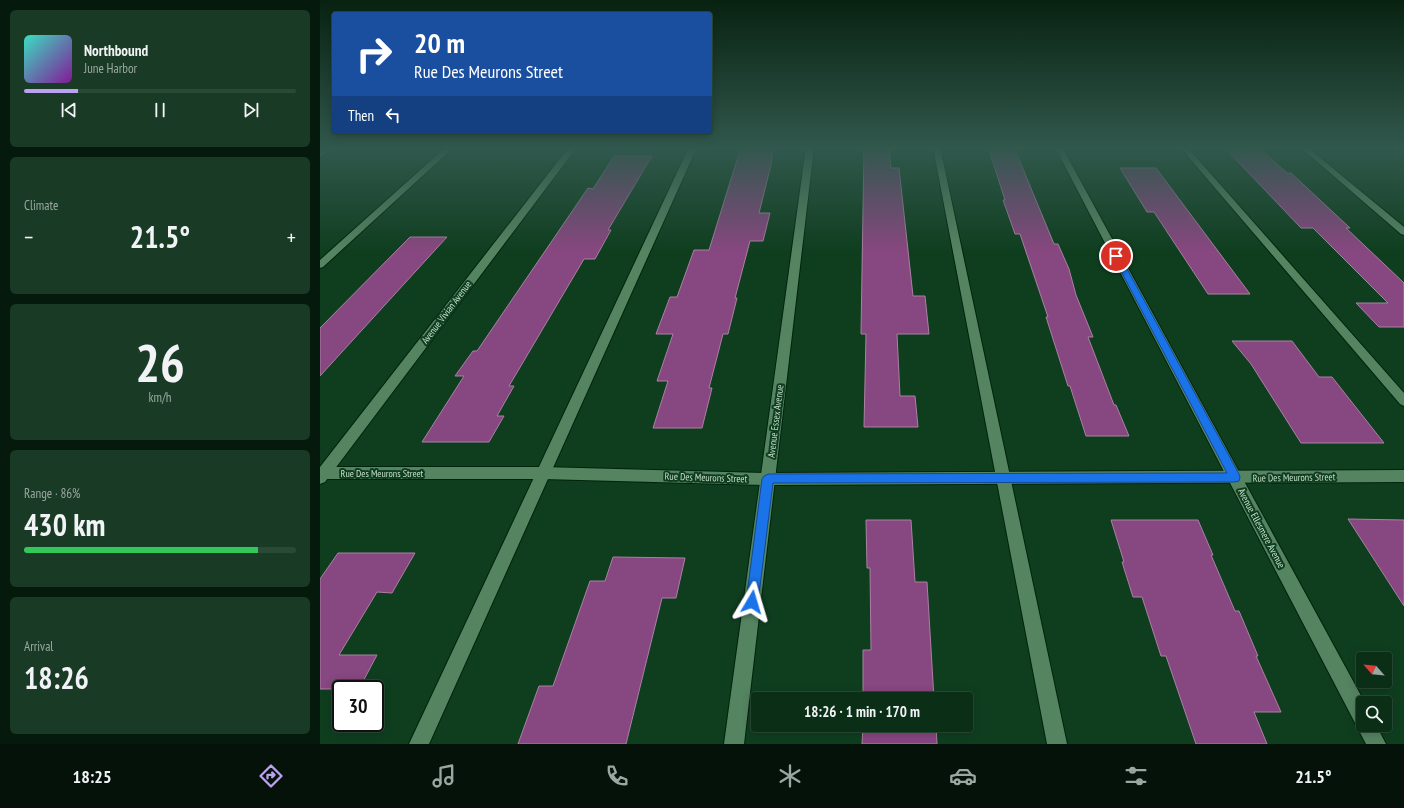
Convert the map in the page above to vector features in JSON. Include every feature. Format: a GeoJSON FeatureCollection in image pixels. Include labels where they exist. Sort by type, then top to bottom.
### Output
{"type":"FeatureCollection","features":[{"type":"Feature","properties":{"kind":"street"},"geometry":{"type":"LineString","coordinates":[[320,265],[412,182]]}},
{"type":"Feature","properties":{"kind":"street","name":"Avenue Vivian Avenue"},"geometry":{"type":"LineString","coordinates":[[321,474],[546,182]]}},
{"type":"Feature","properties":{"kind":"street"},"geometry":{"type":"LineString","coordinates":[[419,744],[677,182]]}},
{"type":"Feature","properties":{"kind":"street","name":"Avenue Essex Avenue"},"geometry":{"type":"LineString","coordinates":[[734,744],[806,182]]}},
{"type":"Feature","properties":{"kind":"street"},"geometry":{"type":"LineString","coordinates":[[943,182],[1057,744]]}},
{"type":"Feature","properties":{"kind":"street","name":"Avenue Ellesmere Avenue"},"geometry":{"type":"LineString","coordinates":[[1077,182],[1356,706]]}},
{"type":"Feature","properties":{"kind":"street"},"geometry":{"type":"LineString","coordinates":[[1213,182],[1404,402]]}},
{"type":"Feature","properties":{"kind":"street"},"geometry":{"type":"LineString","coordinates":[[1344,182],[1404,232]]}},
{"type":"Feature","properties":{"kind":"street","name":"Rue Des Meurons Street"},"geometry":{"type":"LineString","coordinates":[[321,474],[543,473],[768,479],[1404,476]]}},
{"type":"Feature","properties":{"kind":"street"},"geometry":{"type":"LineString","coordinates":[[1370,732],[1376,744]]}},
{"type":"Feature","properties":{"kind":"building"},"geometry":{"type":"Polygon","coordinates":[[[598,182],[637,182],[608,230],[611,230],[595,259],[584,259],[509,386],[514,386],[497,416],[504,416],[489,442],[422,442],[464,376],[455,376],[473,351],[477,351],[588,188],[593,189],[598,182]]]}},
{"type":"Feature","properties":{"kind":"building"},"geometry":{"type":"Polygon","coordinates":[[[730,182],[767,182],[759,213],[770,213],[763,241],[750,241],[735,298],[737,298],[728,334],[723,334],[709,388],[712,388],[702,428],[653,428],[668,381],[657,381],[673,334],[656,334],[670,297],[677,297],[694,250],[709,250],[730,182]]]}},
{"type":"Feature","properties":{"kind":"building"},"geometry":{"type":"Polygon","coordinates":[[[863,182],[901,182],[913,296],[925,296],[929,334],[897,334],[900,396],[915,396],[918,427],[864,427],[866,334],[861,334],[863,182]]]}},
{"type":"Feature","properties":{"kind":"building"},"geometry":{"type":"Polygon","coordinates":[[[999,182],[1028,182],[1054,244],[1058,244],[1069,269],[1076,295],[1093,337],[1088,337],[1114,405],[1116,405],[1129,436],[1086,436],[1070,386],[1068,386],[1046,317],[1048,317],[1020,234],[1015,234],[1003,200],[1005,200],[999,182]]]}},
{"type":"Feature","properties":{"kind":"building"},"geometry":{"type":"Polygon","coordinates":[[[1128,182],[1166,182],[1250,294],[1208,294],[1154,212],[1147,212],[1128,182]]]}},
{"type":"Feature","properties":{"kind":"building"},"geometry":{"type":"Polygon","coordinates":[[[1257,182],[1300,182],[1350,228],[1346,228],[1404,283],[1404,327],[1379,327],[1356,303],[1388,303],[1313,228],[1301,228],[1257,182]]]}},
{"type":"Feature","properties":{"kind":"building"},"geometry":{"type":"Polygon","coordinates":[[[410,237],[447,237],[320,376],[320,328],[410,237]]]}},
{"type":"Feature","properties":{"kind":"building"},"geometry":{"type":"Polygon","coordinates":[[[1232,341],[1292,341],[1319,377],[1332,377],[1384,443],[1301,443],[1251,364],[1232,341]]]}},
{"type":"Feature","properties":{"kind":"building"},"geometry":{"type":"Polygon","coordinates":[[[1348,519],[1404,520],[1404,606],[1348,519]]]}},
{"type":"Feature","properties":{"kind":"building"},"geometry":{"type":"Polygon","coordinates":[[[866,520],[911,520],[915,582],[927,582],[934,692],[863,692],[863,650],[871,650],[870,568],[867,568],[866,520]]]}},
{"type":"Feature","properties":{"kind":"building"},"geometry":{"type":"Polygon","coordinates":[[[1111,520],[1198,520],[1235,611],[1239,611],[1258,656],[1256,656],[1281,712],[1254,712],[1267,744],[1196,744],[1166,656],[1161,656],[1142,597],[1133,597],[1111,520]]]}},
{"type":"Feature","properties":{"kind":"building"},"geometry":{"type":"Polygon","coordinates":[[[338,553],[415,553],[392,593],[377,592],[339,655],[377,655],[364,680],[332,680],[332,689],[320,689],[320,579],[338,553]]]}},
{"type":"Feature","properties":{"kind":"building"},"geometry":{"type":"Polygon","coordinates":[[[613,557],[685,558],[676,598],[662,598],[626,744],[518,744],[539,686],[553,686],[590,581],[605,581],[613,557]]]}},
{"type":"Feature","properties":{"kind":"building"},"geometry":{"type":"Polygon","coordinates":[[[863,732],[936,732],[937,744],[862,744],[863,732]]]}},
{"type":"Feature","properties":{"kind":"route"},"geometry":{"type":"LineString","coordinates":[[752,602],[768,479],[1235,477],[1116,256]]}}]}
